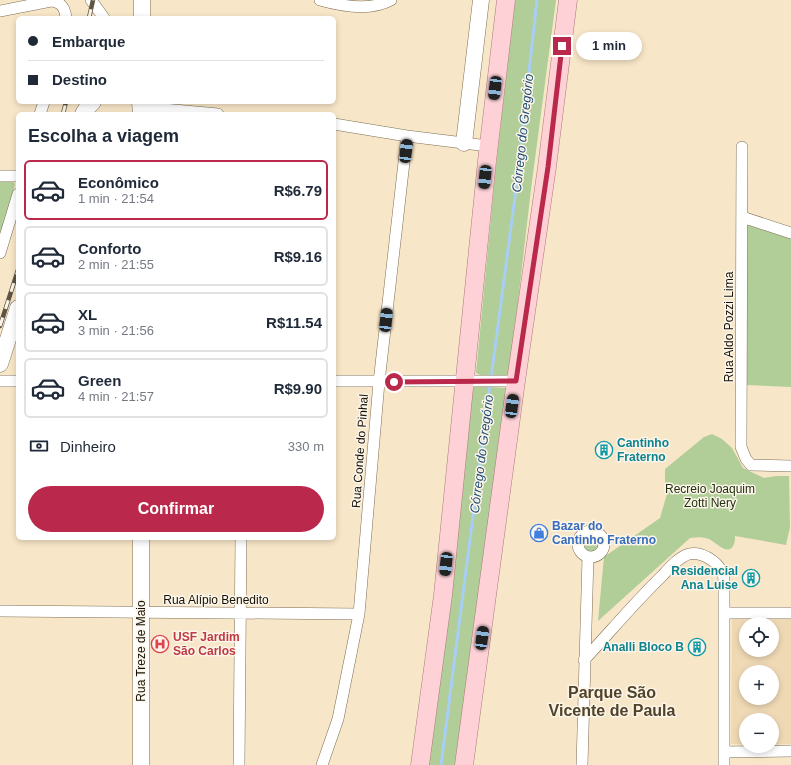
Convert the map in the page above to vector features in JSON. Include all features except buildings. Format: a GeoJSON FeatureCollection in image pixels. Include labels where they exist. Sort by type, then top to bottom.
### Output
{"type":"FeatureCollection","features":[{"type":"Feature","properties":{"kind":"main road"},"geometry":{"type":"LineString","coordinates":[[420,765],[469,381],[488,146],[506,0]]}},
{"type":"Feature","properties":{"kind":"main road"},"geometry":{"type":"LineString","coordinates":[[464,765],[510,381],[548,167],[568,0]]}},
{"type":"Feature","properties":{"kind":"street"},"geometry":{"type":"LineString","coordinates":[[91,0],[103,16]]}},
{"type":"Feature","properties":{"kind":"street"},"geometry":{"type":"LineString","coordinates":[[142,0],[142,16]]}},
{"type":"Feature","properties":{"kind":"street"},"geometry":{"type":"LineString","coordinates":[[320,0],[345,5],[367,6],[391,0]]}},
{"type":"Feature","properties":{"kind":"street"},"geometry":{"type":"LineString","coordinates":[[464,143],[481,0]]}},
{"type":"Feature","properties":{"kind":"street"},"geometry":{"type":"LineString","coordinates":[[0,11],[45,1],[61,4],[66,16]]}},
{"type":"Feature","properties":{"kind":"street"},"geometry":{"type":"LineString","coordinates":[[84,112],[91,104]]}},
{"type":"Feature","properties":{"kind":"street"},"geometry":{"type":"LineString","coordinates":[[144,104],[152,108],[167,106],[205,112]]}},
{"type":"Feature","properties":{"kind":"street"},"geometry":{"type":"LineString","coordinates":[[336,124],[407,136],[488,146]]}},
{"type":"Feature","properties":{"kind":"street","name":"Rua Conde do Pinhal"},"geometry":{"type":"LineString","coordinates":[[322,765],[338,719],[359,614],[379,382],[407,136]]}},
{"type":"Feature","properties":{"kind":"street","name":"Rua Aldo Pozzi Lima"},"geometry":{"type":"LineString","coordinates":[[742,147],[741,447],[746,459],[751,464],[791,466]]}},
{"type":"Feature","properties":{"kind":"street"},"geometry":{"type":"LineString","coordinates":[[0,176],[16,176]]}},
{"type":"Feature","properties":{"kind":"street"},"geometry":{"type":"LineString","coordinates":[[0,253],[16,201]]}},
{"type":"Feature","properties":{"kind":"street"},"geometry":{"type":"LineString","coordinates":[[742,217],[791,233]]}},
{"type":"Feature","properties":{"kind":"street"},"geometry":{"type":"LineString","coordinates":[[0,364],[16,314]]}},
{"type":"Feature","properties":{"kind":"street"},"geometry":{"type":"LineString","coordinates":[[0,381],[16,381]]}},
{"type":"Feature","properties":{"kind":"street"},"geometry":{"type":"LineString","coordinates":[[336,381],[510,381]]}},
{"type":"Feature","properties":{"kind":"street","name":"Rua Treze de Maio"},"geometry":{"type":"LineString","coordinates":[[141,540],[141,765]]}},
{"type":"Feature","properties":{"kind":"street"},"geometry":{"type":"LineString","coordinates":[[239,765],[241,540]]}},
{"type":"Feature","properties":{"kind":"street"},"geometry":{"type":"LineString","coordinates":[[584,660],[651,586],[674,563],[688,554],[695,553],[711,559],[722,572],[724,584],[724,765]]}},
{"type":"Feature","properties":{"kind":"street"},"geometry":{"type":"LineString","coordinates":[[582,765],[588,557]]}},
{"type":"Feature","properties":{"kind":"street","name":"Rua Alípio Benedito"},"geometry":{"type":"LineString","coordinates":[[0,611],[359,614]]}},
{"type":"Feature","properties":{"kind":"street"},"geometry":{"type":"LineString","coordinates":[[725,613],[791,613]]}},
{"type":"Feature","properties":{"kind":"street"},"geometry":{"type":"LineString","coordinates":[[724,752],[791,752]]}},
{"type":"Feature","properties":{"kind":"shaded area"},"geometry":{"type":"Polygon","coordinates":[[[732,618],[739,618],[739,657],[779,657],[779,618],[791,618],[791,744],[779,744],[779,713],[739,713],[739,744],[731,744],[732,618]]]}},
{"type":"Feature","properties":{"kind":"green space"},"geometry":{"type":"Polygon","coordinates":[[[515,0],[556,0],[531,189],[510,371],[509,375],[480,375],[476,373],[496,166],[515,0]]]}},
{"type":"Feature","properties":{"kind":"green space"},"geometry":{"type":"Polygon","coordinates":[[[8,181],[15,184],[0,239],[0,182],[8,181]]]}},
{"type":"Feature","properties":{"kind":"green space"},"geometry":{"type":"Polygon","coordinates":[[[745,223],[791,237],[791,387],[746,385],[745,223]]]}},
{"type":"Feature","properties":{"kind":"green space"},"geometry":{"type":"Polygon","coordinates":[[[475,386],[507,388],[459,765],[427,765],[473,388],[475,386]]]}},
{"type":"Feature","properties":{"kind":"green space","name":"Recreio Joaquim Zotti Nery"},"geometry":{"type":"Polygon","coordinates":[[[712,434],[722,439],[732,448],[743,468],[764,478],[789,476],[790,527],[786,545],[735,536],[734,545],[728,550],[709,539],[700,537],[690,538],[598,621],[604,557],[660,518],[669,487],[665,483],[665,469],[704,437],[712,434]]]}},
{"type":"Feature","properties":{"kind":"green space"},"geometry":{"type":"Polygon","coordinates":[[[591,533],[599,536],[602,544],[599,552],[591,555],[583,552],[580,544],[583,536],[591,533]]]}},
{"type":"Feature","properties":{"kind":"waterway","name":"Córrego do Gregório"},"geometry":{"type":"LineString","coordinates":[[491,378],[515,197],[537,0]]}},
{"type":"Feature","properties":{"kind":"waterway","name":"Córrego do Gregório"},"geometry":{"type":"LineString","coordinates":[[441,765],[490,384]]}},
{"type":"Feature","properties":{"kind":"railway"},"geometry":{"type":"LineString","coordinates":[[89,16],[93,0]]}},
{"type":"Feature","properties":{"kind":"railway"},"geometry":{"type":"LineString","coordinates":[[64,112],[66,104]]}},
{"type":"Feature","properties":{"kind":"railway"},"geometry":{"type":"LineString","coordinates":[[0,326],[16,276]]}},
{"type":"Feature","properties":{"kind":"place","name":"Cantinho Fraterno"},"geometry":{"type":"Point","coordinates":[604,450]}},
{"type":"Feature","properties":{"kind":"place","name":"Bazar do Cantinho Fraterno"},"geometry":{"type":"Point","coordinates":[539,533]}},
{"type":"Feature","properties":{"kind":"place","name":"Residencial Ana Luise"},"geometry":{"type":"Point","coordinates":[751,578]}},
{"type":"Feature","properties":{"kind":"place","name":"USF Jardim São Carlos"},"geometry":{"type":"Point","coordinates":[160,644]}},
{"type":"Feature","properties":{"kind":"place","name":"Analli Bloco B"},"geometry":{"type":"Point","coordinates":[697,647]}},
{"type":"Feature","properties":{"kind":"district","name":"Parque São Vicente de Paula"},"geometry":{"type":"Point","coordinates":[612,701]}},
{"type":"Feature","properties":{"kind":"route"},"geometry":{"type":"LineString","coordinates":[[394,382],[516,381],[548,167],[562,46]]}}]}
